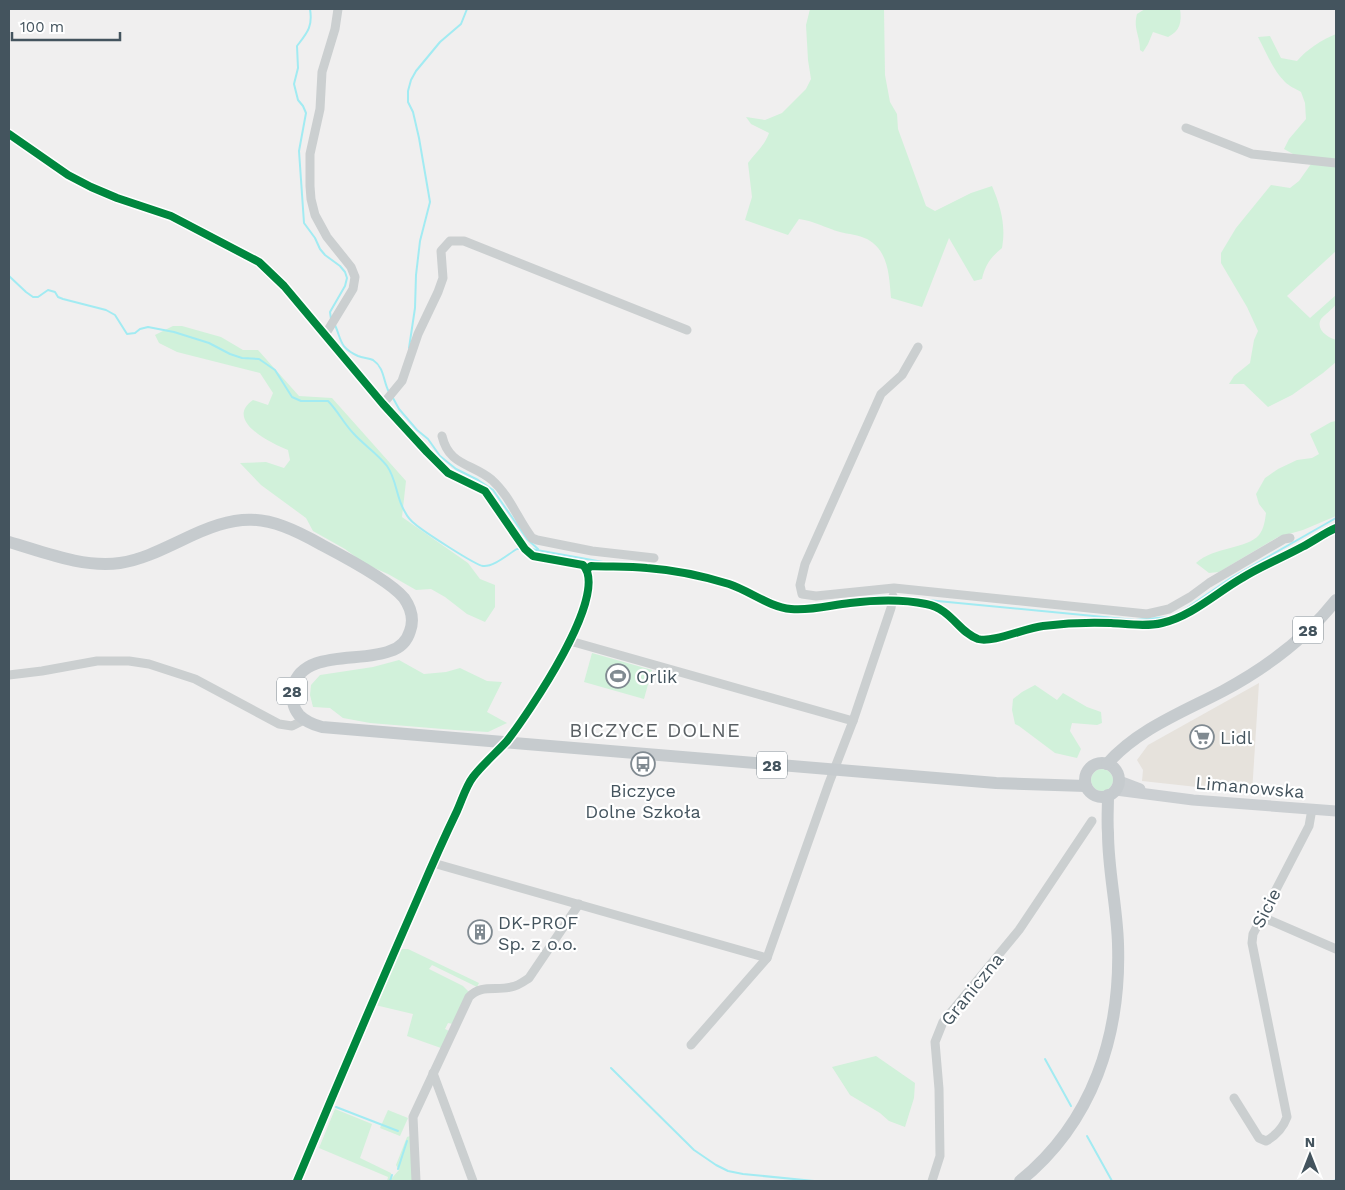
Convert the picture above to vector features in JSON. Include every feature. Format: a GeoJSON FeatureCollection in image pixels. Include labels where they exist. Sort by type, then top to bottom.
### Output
{"type":"FeatureCollection","features":[{"type":"Feature","properties":{"kind":"main road","name":"28"},"geometry":{"type":"LineString","coordinates":[[9,542],[76,560],[97,563],[120,563],[146,556],[215,525],[242,519],[270,522],[293,530],[357,565],[403,597],[411,613],[410,631],[402,644],[388,652],[371,656],[323,661],[311,664],[305,668],[296,679],[292,693],[295,708],[304,720],[317,726],[1002,784],[1086,781],[1092,766],[1100,763],[1111,782]]}},
{"type":"Feature","properties":{"kind":"main road","name":"28"},"geometry":{"type":"LineString","coordinates":[[1111,782],[1127,746],[1152,728],[1246,678],[1277,658],[1309,630],[1336,600]]}},
{"type":"Feature","properties":{"kind":"main road"},"geometry":{"type":"LineString","coordinates":[[1086,781],[1091,793],[1111,782]]}},
{"type":"Feature","properties":{"kind":"main road"},"geometry":{"type":"LineString","coordinates":[[1020,1181],[1052,1151],[1083,1106],[1099,1071],[1114,1019],[1119,968],[1108,834],[1111,782]]}},
{"type":"Feature","properties":{"kind":"main road","name":"Limanowska"},"geometry":{"type":"LineString","coordinates":[[1111,782],[1161,796],[1336,811]]}},
{"type":"Feature","properties":{"kind":"street"},"geometry":{"type":"LineString","coordinates":[[325,335],[353,289],[354,277],[351,268],[328,237],[315,215],[311,199],[309,171],[320,109],[319,91],[322,72],[335,30],[338,9]]}},
{"type":"Feature","properties":{"kind":"street"},"geometry":{"type":"LineString","coordinates":[[1186,128],[1252,154],[1336,163]]}},
{"type":"Feature","properties":{"kind":"street"},"geometry":{"type":"LineString","coordinates":[[9,134],[68,175],[91,187],[171,216],[259,262],[284,286],[325,335],[386,400],[448,472],[485,491],[523,547],[533,556],[583,565],[590,561],[654,558]]}},
{"type":"Feature","properties":{"kind":"street"},"geometry":{"type":"LineString","coordinates":[[386,400],[402,381],[418,334],[443,278],[441,252],[450,242],[464,242],[686,330]]}},
{"type":"Feature","properties":{"kind":"street"},"geometry":{"type":"LineString","coordinates":[[918,347],[902,375],[881,394],[804,564],[800,584],[802,594],[816,596],[894,588],[1147,614],[1169,609],[1209,583],[1284,539],[1290,538]]}},
{"type":"Feature","properties":{"kind":"street"},"geometry":{"type":"LineString","coordinates":[[442,436],[444,445],[452,458],[492,480],[511,503],[532,538],[590,561],[693,576],[730,585],[774,605],[789,609],[808,609],[868,601],[925,604],[944,611],[969,634],[988,640],[1045,625],[1083,622],[1143,625],[1162,623],[1188,613],[1247,574],[1336,528]]}},
{"type":"Feature","properties":{"kind":"street"},"geometry":{"type":"LineString","coordinates":[[485,491],[492,480]]}},
{"type":"Feature","properties":{"kind":"street"},"geometry":{"type":"LineString","coordinates":[[297,1181],[433,862],[473,777],[505,743],[552,676],[570,641],[586,603],[590,561]]}},
{"type":"Feature","properties":{"kind":"street"},"geometry":{"type":"LineString","coordinates":[[691,1045],[766,958],[853,721],[893,601],[894,588]]}},
{"type":"Feature","properties":{"kind":"street"},"geometry":{"type":"LineString","coordinates":[[570,641],[853,721]]}},
{"type":"Feature","properties":{"kind":"street"},"geometry":{"type":"LineString","coordinates":[[9,675],[96,661],[129,661],[149,664],[195,679],[279,724],[292,726],[304,720]]}},
{"type":"Feature","properties":{"kind":"street","name":"Sicie"},"geometry":{"type":"LineString","coordinates":[[1234,1098],[1258,1138],[1266,1141],[1283,1127],[1287,1117],[1252,943],[1253,934],[1309,826],[1312,809]]}},
{"type":"Feature","properties":{"kind":"street","name":"Graniczna"},"geometry":{"type":"LineString","coordinates":[[932,1181],[940,1156],[939,1089],[935,1042],[939,1029],[1019,930],[1092,821]]}},
{"type":"Feature","properties":{"kind":"street"},"geometry":{"type":"LineString","coordinates":[[433,862],[462,872],[766,958]]}},
{"type":"Feature","properties":{"kind":"street"},"geometry":{"type":"LineString","coordinates":[[416,1181],[412,1120],[469,997],[476,991],[485,988],[510,988],[529,978],[579,904]]}},
{"type":"Feature","properties":{"kind":"street"},"geometry":{"type":"LineString","coordinates":[[1262,917],[1336,949]]}},
{"type":"Feature","properties":{"kind":"street"},"geometry":{"type":"LineString","coordinates":[[433,1073],[473,1181]]}},
{"type":"Feature","properties":{"kind":"shaded area"},"geometry":{"type":"Polygon","coordinates":[[[1259,683],[1252,793],[1142,781],[1143,770],[1137,760],[1148,745],[1259,683]]]}},
{"type":"Feature","properties":{"kind":"green space"},"geometry":{"type":"Polygon","coordinates":[[[810,9],[884,9],[885,75],[890,102],[897,114],[898,129],[926,206],[935,211],[971,193],[992,186],[995,194],[1003,224],[1002,248],[989,262],[982,279],[974,281],[949,238],[922,307],[891,298],[887,265],[884,257],[880,250],[867,239],[799,219],[788,235],[745,220],[752,197],[748,163],[763,145],[769,133],[751,124],[746,117],[765,120],[782,113],[806,89],[811,79],[806,25],[810,9]]]}},
{"type":"Feature","properties":{"kind":"green space"},"geometry":{"type":"Polygon","coordinates":[[[1145,9],[1180,9],[1181,18],[1178,29],[1168,37],[1153,32],[1143,52],[1140,50],[1136,19],[1137,14],[1145,9]]]}},
{"type":"Feature","properties":{"kind":"green space"},"geometry":{"type":"Polygon","coordinates":[[[1336,34],[1336,251],[1287,296],[1310,318],[1336,295],[1336,304],[1321,319],[1320,327],[1324,333],[1336,340],[1336,362],[1292,395],[1268,407],[1244,384],[1229,384],[1234,376],[1250,363],[1254,340],[1258,331],[1247,307],[1221,263],[1221,253],[1236,228],[1271,185],[1290,188],[1299,181],[1311,164],[1284,149],[1289,139],[1306,119],[1305,103],[1301,92],[1287,83],[1277,72],[1258,37],[1270,36],[1281,58],[1297,61],[1315,45],[1336,34]]]}},
{"type":"Feature","properties":{"kind":"green space"},"geometry":{"type":"Polygon","coordinates":[[[173,326],[182,326],[221,337],[243,350],[258,350],[299,396],[332,398],[406,481],[402,517],[468,563],[480,579],[495,585],[495,607],[485,622],[467,614],[431,589],[416,590],[388,574],[365,564],[345,549],[313,531],[306,518],[261,485],[240,463],[266,462],[284,468],[290,460],[288,450],[253,430],[247,423],[244,415],[245,408],[253,400],[268,405],[273,393],[260,373],[177,352],[159,343],[155,335],[173,326]]]}},
{"type":"Feature","properties":{"kind":"green space"},"geometry":{"type":"Polygon","coordinates":[[[1336,421],[1336,516],[1303,530],[1278,537],[1219,572],[1209,573],[1196,563],[1211,554],[1254,540],[1259,535],[1266,513],[1259,504],[1256,494],[1265,478],[1297,460],[1312,458],[1319,454],[1310,434],[1336,421]]]}},
{"type":"Feature","properties":{"kind":"green space","name":"Orlik"},"geometry":{"type":"Polygon","coordinates":[[[592,653],[652,670],[644,699],[584,682],[592,653]]]}},
{"type":"Feature","properties":{"kind":"green space"},"geometry":{"type":"Polygon","coordinates":[[[399,660],[424,674],[446,672],[460,668],[487,681],[502,682],[487,712],[507,723],[488,732],[370,723],[343,718],[330,708],[313,707],[310,695],[311,685],[320,675],[373,667],[399,660]]]}},
{"type":"Feature","properties":{"kind":"green space"},"geometry":{"type":"Polygon","coordinates":[[[1035,685],[1057,700],[1063,693],[1087,707],[1101,712],[1102,723],[1097,725],[1072,723],[1070,731],[1081,749],[1077,758],[1055,753],[1015,724],[1012,710],[1013,699],[1035,685]]]}},
{"type":"Feature","properties":{"kind":"green space"},"geometry":{"type":"Polygon","coordinates":[[[1102,769],[1110,772],[1113,780],[1110,788],[1102,791],[1094,788],[1091,780],[1094,772],[1102,769]]]}},
{"type":"Feature","properties":{"kind":"green space"},"geometry":{"type":"Polygon","coordinates":[[[402,949],[408,949],[479,983],[477,987],[432,965],[429,969],[463,986],[469,992],[453,1024],[448,1023],[445,1029],[449,1031],[441,1048],[407,1036],[413,1014],[375,1005],[397,952],[402,949]]]}},
{"type":"Feature","properties":{"kind":"green space"},"geometry":{"type":"Polygon","coordinates":[[[876,1056],[915,1083],[914,1098],[905,1127],[889,1121],[880,1113],[850,1095],[832,1067],[876,1056]]]}},
{"type":"Feature","properties":{"kind":"green space"},"geometry":{"type":"Polygon","coordinates":[[[335,1109],[372,1124],[360,1158],[391,1173],[392,1178],[399,1170],[396,1165],[407,1137],[410,1136],[414,1181],[387,1181],[388,1177],[319,1148],[335,1109]]]}},
{"type":"Feature","properties":{"kind":"green space"},"geometry":{"type":"Polygon","coordinates":[[[388,1110],[408,1118],[400,1136],[380,1128],[388,1110]]]}},
{"type":"Feature","properties":{"kind":"waterway"},"geometry":{"type":"LineString","coordinates":[[310,9],[310,25],[297,46],[298,68],[294,84],[298,100],[306,113],[299,151],[304,223],[315,238],[320,249],[340,266],[347,278],[345,286],[330,312],[331,319]]}},
{"type":"Feature","properties":{"kind":"waterway"},"geometry":{"type":"LineString","coordinates":[[409,348],[415,308],[420,241],[430,202],[419,138],[413,112],[408,102],[408,91],[416,71],[440,42],[461,24],[467,9]]}},
{"type":"Feature","properties":{"kind":"waterway"},"geometry":{"type":"LineString","coordinates":[[9,276],[33,297],[38,297],[48,290],[55,292],[58,297],[63,299],[106,310],[115,315],[127,334],[135,333],[140,329],[148,327],[174,332],[209,343],[242,358],[259,359],[275,370],[292,397],[301,401],[328,401],[350,430],[387,466],[393,477],[402,507],[409,518],[420,528],[460,554],[483,566],[501,560],[517,549],[521,549]]}},
{"type":"Feature","properties":{"kind":"waterway"},"geometry":{"type":"LineString","coordinates":[[335,325],[347,350],[377,363],[382,371],[389,392]]}},
{"type":"Feature","properties":{"kind":"waterway"},"geometry":{"type":"LineString","coordinates":[[393,398],[399,409],[417,430],[428,439],[440,456],[456,469],[493,490],[527,539],[538,549]]}},
{"type":"Feature","properties":{"kind":"waterway"},"geometry":{"type":"LineString","coordinates":[[1184,610],[1231,578],[1336,518]]}},
{"type":"Feature","properties":{"kind":"waterway"},"geometry":{"type":"LineString","coordinates":[[531,549],[603,562]]}},
{"type":"Feature","properties":{"kind":"waterway"},"geometry":{"type":"LineString","coordinates":[[869,597],[885,596]]}},
{"type":"Feature","properties":{"kind":"waterway"},"geometry":{"type":"LineString","coordinates":[[815,604],[842,600]]}},
{"type":"Feature","properties":{"kind":"waterway"},"geometry":{"type":"LineString","coordinates":[[927,600],[1135,620],[1169,617],[1180,612]]}},
{"type":"Feature","properties":{"kind":"waterway"},"geometry":{"type":"LineString","coordinates":[[1045,1059],[1071,1106]]}},
{"type":"Feature","properties":{"kind":"waterway"},"geometry":{"type":"LineString","coordinates":[[611,1068],[694,1150],[716,1165],[728,1171],[743,1174],[814,1181]]}},
{"type":"Feature","properties":{"kind":"waterway"},"geometry":{"type":"LineString","coordinates":[[336,1107],[398,1131]]}},
{"type":"Feature","properties":{"kind":"waterway"},"geometry":{"type":"LineString","coordinates":[[1087,1136],[1112,1181]]}},
{"type":"Feature","properties":{"kind":"waterway"},"geometry":{"type":"LineString","coordinates":[[398,1169],[407,1141]]}},
{"type":"Feature","properties":{"kind":"waterway"},"geometry":{"type":"LineString","coordinates":[[390,1181],[392,1175]]}},
{"type":"Feature","properties":{"kind":"cycle path"},"geometry":{"type":"LineString","coordinates":[[9,134],[68,175],[91,187],[171,216],[259,262],[284,286],[383,404],[427,452],[448,473],[485,491],[525,549],[533,556],[583,565],[589,580],[586,601],[577,627],[547,682],[507,741],[477,772],[466,789],[297,1181]]}},
{"type":"Feature","properties":{"kind":"cycle path"},"geometry":{"type":"LineString","coordinates":[[587,569],[591,566],[633,567],[709,578],[737,587],[767,602],[791,609],[813,609],[850,603],[879,601],[908,601],[926,604],[949,615],[971,636],[984,640],[1052,625],[1077,623],[1150,625],[1173,620],[1194,610],[1249,574],[1336,528]]}},
{"type":"Feature","properties":{"kind":"place","name":"Orlik"},"geometry":{"type":"Point","coordinates":[618,676]}},
{"type":"Feature","properties":{"kind":"place","name":"Lidl"},"geometry":{"type":"Point","coordinates":[1202,737]}},
{"type":"Feature","properties":{"kind":"place","name":"Biczyce Dolne Szkoła"},"geometry":{"type":"Point","coordinates":[643,764]}},
{"type":"Feature","properties":{"kind":"place","name":"DK-PROF Sp. z o.o."},"geometry":{"type":"Point","coordinates":[480,932]}},
{"type":"Feature","properties":{"kind":"district","name":"BICZYCE DOLNE"},"geometry":{"type":"Point","coordinates":[655,730]}}]}
